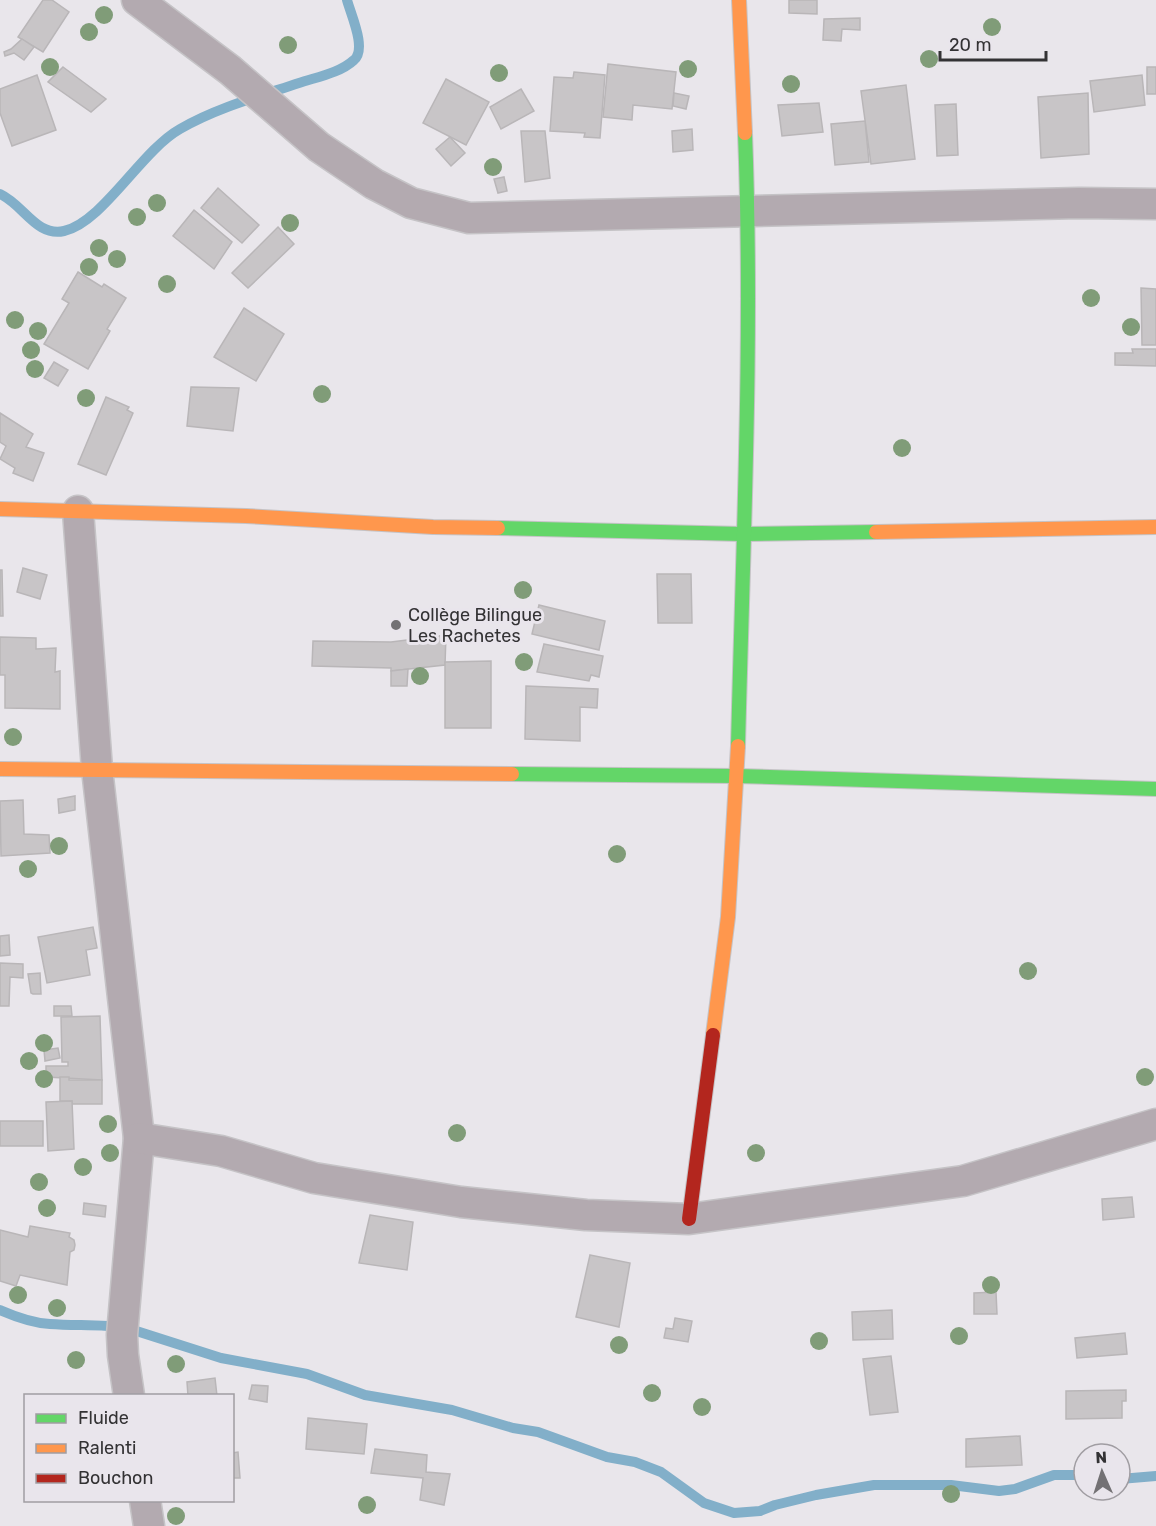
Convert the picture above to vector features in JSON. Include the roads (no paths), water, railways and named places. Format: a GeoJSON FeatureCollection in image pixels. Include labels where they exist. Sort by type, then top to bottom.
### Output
{"type":"FeatureCollection","features":[{"type":"Feature","properties":{"kind":"street"},"geometry":{"type":"LineString","coordinates":[[137,0],[230,70],[319,147],[374,184],[411,203],[469,218],[1079,203],[1156,204]]}},
{"type":"Feature","properties":{"kind":"street"},"geometry":{"type":"LineString","coordinates":[[689,1219],[728,917],[737,776],[748,310],[748,210],[739,0]]}},
{"type":"Feature","properties":{"kind":"street"},"geometry":{"type":"LineString","coordinates":[[0,509],[246,516],[433,527],[742,534],[1156,527]]}},
{"type":"Feature","properties":{"kind":"street"},"geometry":{"type":"LineString","coordinates":[[78,511],[97,769],[139,1138],[122,1335],[129,1394]]}},
{"type":"Feature","properties":{"kind":"street"},"geometry":{"type":"LineString","coordinates":[[0,770],[737,776],[1156,789]]}},
{"type":"Feature","properties":{"kind":"street"},"geometry":{"type":"LineString","coordinates":[[139,1138],[220,1151],[315,1178],[461,1202],[586,1215],[689,1219],[963,1181],[1156,1124]]}},
{"type":"Feature","properties":{"kind":"street"},"geometry":{"type":"LineString","coordinates":[[146,1502],[149,1526]]}},
{"type":"Feature","properties":{"kind":"waterway"},"geometry":{"type":"LineString","coordinates":[[0,194],[46,229],[54,232],[64,231],[79,225],[108,201],[165,139],[180,129],[238,103],[335,71],[354,60],[358,55],[359,40],[347,0]]}},
{"type":"Feature","properties":{"kind":"waterway"},"geometry":{"type":"LineString","coordinates":[[0,1310],[44,1323],[127,1328],[221,1358],[307,1374],[365,1395],[452,1410],[513,1428],[538,1432],[607,1457],[635,1462],[661,1472],[704,1503],[734,1513],[760,1511],[816,1495],[874,1485],[951,1485],[999,1491],[1015,1489],[1054,1475],[1072,1475]]}},
{"type":"Feature","properties":{"kind":"waterway"},"geometry":{"type":"LineString","coordinates":[[1132,1478],[1156,1476]]}},
{"type":"Feature","properties":{"kind":"place","name":"Collège Bilingue Les Rachetes"},"geometry":{"type":"Point","coordinates":[396,625]}}]}
